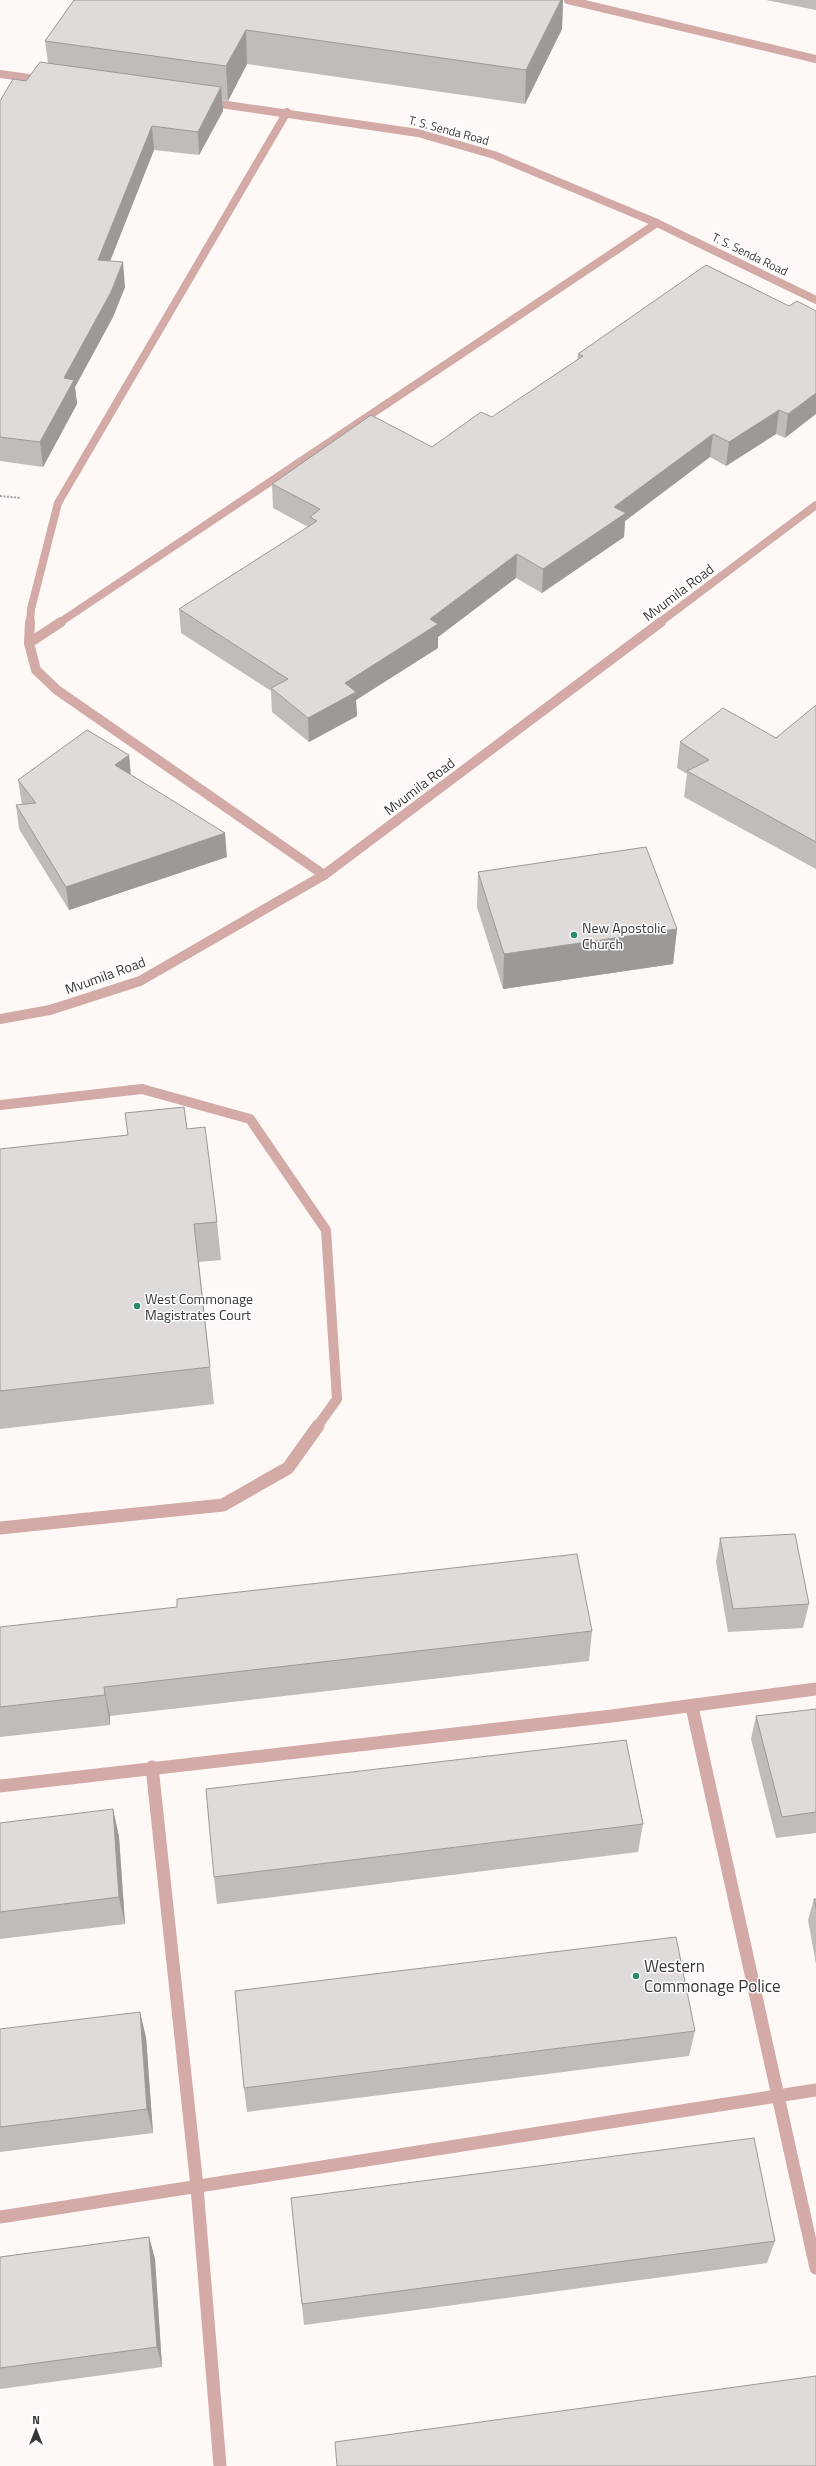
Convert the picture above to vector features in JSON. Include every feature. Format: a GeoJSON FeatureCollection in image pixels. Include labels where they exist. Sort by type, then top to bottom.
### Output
{"type":"FeatureCollection","features":[{"type":"Feature","properties":{"kind":"street"},"geometry":{"type":"LineString","coordinates":[[568,0],[816,59]]}},
{"type":"Feature","properties":{"kind":"street"},"geometry":{"type":"LineString","coordinates":[[0,74],[54,81]]}},
{"type":"Feature","properties":{"kind":"street","name":"T. S. Senda Road"},"geometry":{"type":"LineString","coordinates":[[202,101],[418,132],[494,155],[657,223],[816,300]]}},
{"type":"Feature","properties":{"kind":"street"},"geometry":{"type":"LineString","coordinates":[[287,112],[58,503],[31,609],[29,643],[36,670],[57,690],[324,875]]}},
{"type":"Feature","properties":{"kind":"street"},"geometry":{"type":"LineString","coordinates":[[29,643],[657,223]]}},
{"type":"Feature","properties":{"kind":"street","name":"Mvumila Road"},"geometry":{"type":"LineString","coordinates":[[0,1019],[50,1010],[140,981],[324,875],[816,505]]}},
{"type":"Feature","properties":{"kind":"street"},"geometry":{"type":"LineString","coordinates":[[0,1105],[142,1089],[250,1119],[326,1230],[337,1399],[288,1468],[223,1505],[0,1528]]}},
{"type":"Feature","properties":{"kind":"street"},"geometry":{"type":"LineString","coordinates":[[0,1786],[152,1767],[692,1707],[816,1689]]}},
{"type":"Feature","properties":{"kind":"street"},"geometry":{"type":"LineString","coordinates":[[692,1707],[816,2268]]}},
{"type":"Feature","properties":{"kind":"street"},"geometry":{"type":"LineString","coordinates":[[152,1767],[197,2187],[220,2466]]}},
{"type":"Feature","properties":{"kind":"street"},"geometry":{"type":"LineString","coordinates":[[0,2217],[816,2090]]}},
{"type":"Feature","properties":{"kind":"building"},"geometry":{"type":"Polygon","coordinates":[[[74,0],[561,0],[526,70],[246,30],[226,66],[45,41],[74,0]]]}},
{"type":"Feature","properties":{"kind":"building"},"geometry":{"type":"Polygon","coordinates":[[[40,62],[221,87],[198,132],[152,126],[98,260],[123,262],[111,292],[64,378],[74,380],[40,442],[0,437],[0,101],[13,79],[26,81],[40,62]]]}},
{"type":"Feature","properties":{"kind":"building"},"geometry":{"type":"Polygon","coordinates":[[[706,265],[789,306],[797,301],[816,311],[816,393],[788,414],[779,410],[729,442],[713,434],[614,507],[626,513],[543,569],[517,554],[430,619],[438,624],[345,683],[356,692],[308,718],[271,688],[288,679],[179,609],[317,521],[310,517],[320,509],[272,484],[371,415],[432,447],[481,412],[492,417],[583,356],[578,354],[706,265]]]}},
{"type":"Feature","properties":{"kind":"building"},"geometry":{"type":"Polygon","coordinates":[[[816,705],[816,842],[687,771],[709,760],[680,742],[723,708],[776,738],[816,705]]]}},
{"type":"Feature","properties":{"kind":"building"},"geometry":{"type":"Polygon","coordinates":[[[87,730],[129,755],[115,765],[225,833],[66,887],[16,805],[36,803],[18,780],[87,730]]]}},
{"type":"Feature","properties":{"kind":"building"},"geometry":{"type":"Polygon","coordinates":[[[646,847],[677,929],[504,954],[478,872],[646,847]]]}},
{"type":"Feature","properties":{"kind":"building","name":"West Commonage Magistrates Court"},"geometry":{"type":"Polygon","coordinates":[[[184,1107],[187,1129],[205,1127],[217,1222],[194,1224],[210,1367],[0,1391],[0,1149],[128,1135],[125,1113],[184,1107]]]}},
{"type":"Feature","properties":{"kind":"building"},"geometry":{"type":"Polygon","coordinates":[[[795,1534],[809,1604],[733,1609],[720,1538],[795,1534]]]}},
{"type":"Feature","properties":{"kind":"building"},"geometry":{"type":"Polygon","coordinates":[[[577,1554],[592,1631],[104,1687],[105,1695],[0,1707],[0,1627],[177,1607],[177,1599],[577,1554]]]}},
{"type":"Feature","properties":{"kind":"building"},"geometry":{"type":"Polygon","coordinates":[[[816,1709],[816,1812],[782,1817],[756,1716],[816,1709]]]}},
{"type":"Feature","properties":{"kind":"building"},"geometry":{"type":"Polygon","coordinates":[[[626,1740],[643,1824],[214,1877],[206,1789],[626,1740]]]}},
{"type":"Feature","properties":{"kind":"building"},"geometry":{"type":"Polygon","coordinates":[[[113,1809],[119,1897],[0,1912],[0,1823],[113,1809]]]}},
{"type":"Feature","properties":{"kind":"building"},"geometry":{"type":"Polygon","coordinates":[[[676,1937],[695,2031],[244,2088],[235,1991],[676,1937]]]}},
{"type":"Feature","properties":{"kind":"building"},"geometry":{"type":"Polygon","coordinates":[[[140,2012],[147,2109],[0,2127],[0,2029],[140,2012]]]}},
{"type":"Feature","properties":{"kind":"building"},"geometry":{"type":"Polygon","coordinates":[[[754,2138],[775,2241],[302,2304],[291,2198],[754,2138]]]}},
{"type":"Feature","properties":{"kind":"building"},"geometry":{"type":"Polygon","coordinates":[[[149,2237],[157,2347],[0,2368],[0,2257],[149,2237]]]}},
{"type":"Feature","properties":{"kind":"building"},"geometry":{"type":"Polygon","coordinates":[[[816,2376],[816,2466],[337,2466],[335,2442],[816,2376]]]}},
{"type":"Feature","properties":{"kind":"place","name":"New Apostolic Church"},"geometry":{"type":"Point","coordinates":[574,935]}},
{"type":"Feature","properties":{"kind":"place","name":"West Commonage Magistrates Court"},"geometry":{"type":"Point","coordinates":[137,1306]}},
{"type":"Feature","properties":{"kind":"place","name":"Western Commonage Police"},"geometry":{"type":"Point","coordinates":[636,1976]}}]}
